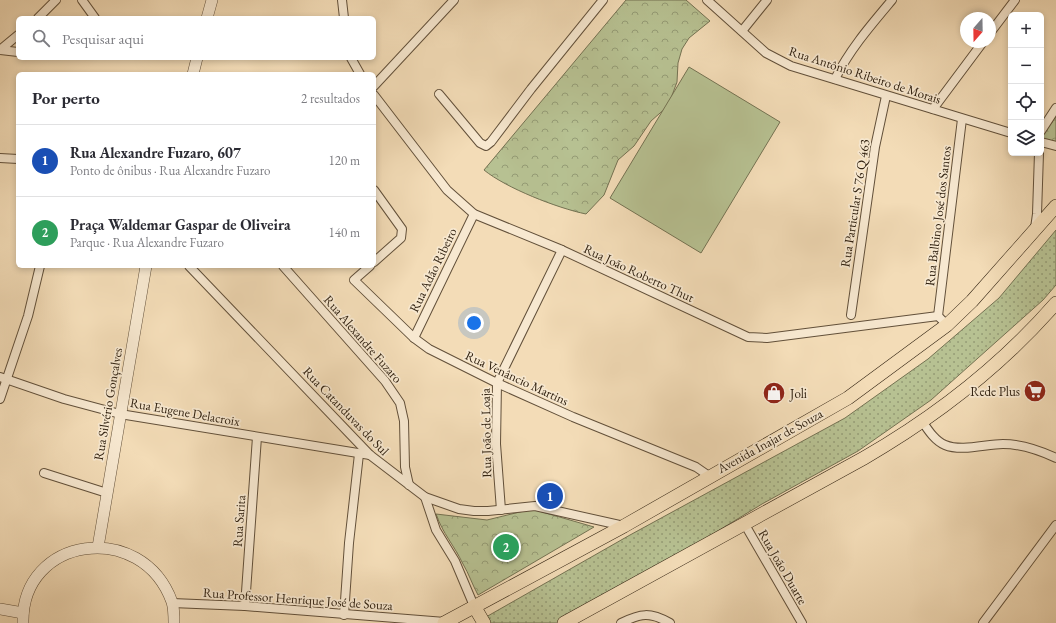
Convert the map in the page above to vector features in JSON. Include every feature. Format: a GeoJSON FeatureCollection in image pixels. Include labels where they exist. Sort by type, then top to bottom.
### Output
{"type":"FeatureCollection","features":[{"type":"Feature","properties":{"kind":"main road","name":"Avenida Inajar de Souza"},"geometry":{"type":"LineString","coordinates":[[445,623],[624,526],[708,476],[848,398],[942,321],[972,301],[1034,233],[1056,206]]}},
{"type":"Feature","properties":{"kind":"main road"},"geometry":{"type":"LineString","coordinates":[[564,623],[864,458],[922,421],[946,405],[1004,357],[1032,331],[1056,303]]}},
{"type":"Feature","properties":{"kind":"main road"},"geometry":{"type":"LineString","coordinates":[[474,606],[484,623]]}},
{"type":"Feature","properties":{"kind":"street"},"geometry":{"type":"LineString","coordinates":[[40,16],[56,0]]}},
{"type":"Feature","properties":{"kind":"street"},"geometry":{"type":"LineString","coordinates":[[82,0],[94,16]]}},
{"type":"Feature","properties":{"kind":"street"},"geometry":{"type":"LineString","coordinates":[[208,16],[212,0]]}},
{"type":"Feature","properties":{"kind":"street"},"geometry":{"type":"LineString","coordinates":[[342,0],[344,16]]}},
{"type":"Feature","properties":{"kind":"street"},"geometry":{"type":"LineString","coordinates":[[376,84],[454,0]]}},
{"type":"Feature","properties":{"kind":"street"},"geometry":{"type":"LineString","coordinates":[[439,94],[480,143],[486,146],[491,142],[531,89],[603,0]]}},
{"type":"Feature","properties":{"kind":"street","name":"Rua Antônio Ribeiro de Morais"},"geometry":{"type":"LineString","coordinates":[[707,0],[766,53],[791,66],[1008,132]]}},
{"type":"Feature","properties":{"kind":"street"},"geometry":{"type":"LineString","coordinates":[[742,31],[767,0]]}},
{"type":"Feature","properties":{"kind":"street"},"geometry":{"type":"LineString","coordinates":[[835,79],[844,61],[862,36],[892,0]]}},
{"type":"Feature","properties":{"kind":"street"},"geometry":{"type":"LineString","coordinates":[[996,25],[1015,0]]}},
{"type":"Feature","properties":{"kind":"street"},"geometry":{"type":"LineString","coordinates":[[0,50],[16,37]]}},
{"type":"Feature","properties":{"kind":"street"},"geometry":{"type":"LineString","coordinates":[[933,109],[979,48]]}},
{"type":"Feature","properties":{"kind":"street"},"geometry":{"type":"LineString","coordinates":[[0,50],[16,52]]}},
{"type":"Feature","properties":{"kind":"street"},"geometry":{"type":"LineString","coordinates":[[194,72],[196,60]]}},
{"type":"Feature","properties":{"kind":"street"},"geometry":{"type":"LineString","coordinates":[[352,60],[359,72]]}},
{"type":"Feature","properties":{"kind":"street","name":"Rua Particular S 76 Q 463"},"geometry":{"type":"LineString","coordinates":[[851,315],[875,147],[886,96]]}},
{"type":"Feature","properties":{"kind":"street","name":"Rua João Roberto Thut"},"geometry":{"type":"LineString","coordinates":[[376,98],[447,190],[474,214],[562,250],[748,337],[755,338],[942,321]]}},
{"type":"Feature","properties":{"kind":"street"},"geometry":{"type":"LineString","coordinates":[[1044,126],[1056,108]]}},
{"type":"Feature","properties":{"kind":"street","name":"Rua Balbino José dos Santos"},"geometry":{"type":"LineString","coordinates":[[942,321],[962,119]]}},
{"type":"Feature","properties":{"kind":"street"},"geometry":{"type":"LineString","coordinates":[[1044,143],[1056,146]]}},
{"type":"Feature","properties":{"kind":"street"},"geometry":{"type":"LineString","coordinates":[[1034,233],[1037,214],[1039,156]]}},
{"type":"Feature","properties":{"kind":"street"},"geometry":{"type":"LineString","coordinates":[[0,158],[16,159]]}},
{"type":"Feature","properties":{"kind":"street"},"geometry":{"type":"LineString","coordinates":[[376,193],[402,229],[403,234],[401,238],[376,260]]}},
{"type":"Feature","properties":{"kind":"street","name":"Rua Adão Ribeiro"},"geometry":{"type":"LineString","coordinates":[[414,338],[474,214]]}},
{"type":"Feature","properties":{"kind":"street","name":"Rua João de Loaja"},"geometry":{"type":"LineString","coordinates":[[501,510],[496,444],[497,383],[562,250]]}},
{"type":"Feature","properties":{"kind":"street"},"geometry":{"type":"LineString","coordinates":[[0,399],[4,378],[28,316],[40,268]]}},
{"type":"Feature","properties":{"kind":"street","name":"Rua Silvério Gonçalves"},"geometry":{"type":"LineString","coordinates":[[98,547],[146,268]]}},
{"type":"Feature","properties":{"kind":"street","name":"Rua Catanduvas do Sul"},"geometry":{"type":"LineString","coordinates":[[191,268],[370,455],[425,498]]}},
{"type":"Feature","properties":{"kind":"street","name":"Rua Alexandre Fuzaro"},"geometry":{"type":"LineString","coordinates":[[285,268],[385,381],[400,403],[404,421],[405,467],[409,485]]}},
{"type":"Feature","properties":{"kind":"street","name":"Rua Venâncio Martins"},"geometry":{"type":"LineString","coordinates":[[365,268],[354,280],[414,338],[430,349],[497,383],[573,417],[696,466],[708,476]]}},
{"type":"Feature","properties":{"kind":"street","name":"Rua Eugene Delacroix"},"geometry":{"type":"LineString","coordinates":[[4,378],[64,399],[120,414],[370,455]]}},
{"type":"Feature","properties":{"kind":"street"},"geometry":{"type":"LineString","coordinates":[[922,421],[932,435],[947,446],[960,447],[1004,444],[1024,446],[1056,458]]}},
{"type":"Feature","properties":{"kind":"street","name":"Rua Sarita"},"geometry":{"type":"LineString","coordinates":[[245,606],[258,437]]}},
{"type":"Feature","properties":{"kind":"street"},"geometry":{"type":"LineString","coordinates":[[344,615],[349,543],[359,454]]}},
{"type":"Feature","properties":{"kind":"street"},"geometry":{"type":"LineString","coordinates":[[44,473],[107,493]]}},
{"type":"Feature","properties":{"kind":"street"},"geometry":{"type":"LineString","coordinates":[[425,498],[459,509],[474,511],[501,510],[535,506],[624,526]]}},
{"type":"Feature","properties":{"kind":"street"},"geometry":{"type":"LineString","coordinates":[[425,498],[436,530],[455,561],[474,606]]}},
{"type":"Feature","properties":{"kind":"street","name":"Rua João Duarte"},"geometry":{"type":"LineString","coordinates":[[744,523],[802,623]]}},
{"type":"Feature","properties":{"kind":"street"},"geometry":{"type":"LineString","coordinates":[[984,623],[1056,525]]}},
{"type":"Feature","properties":{"kind":"street"},"geometry":{"type":"LineString","coordinates":[[0,609],[23,618],[29,592],[40,574],[56,559],[76,550],[98,547],[122,551],[145,562],[162,580],[172,603],[174,623]]}},
{"type":"Feature","properties":{"kind":"street","name":"Rua Professor Henrique José de Souza"},"geometry":{"type":"LineString","coordinates":[[172,603],[245,606],[445,623]]}},
{"type":"Feature","properties":{"kind":"street"},"geometry":{"type":"LineString","coordinates":[[621,623],[637,615],[646,614],[670,623]]}},
{"type":"Feature","properties":{"kind":"green space"},"geometry":{"type":"Polygon","coordinates":[[[626,0],[686,0],[710,21],[689,38],[682,49],[678,63],[677,82],[668,106],[651,121],[634,146],[618,160],[604,195],[586,214],[561,207],[518,190],[505,184],[484,170],[626,0]]]}},
{"type":"Feature","properties":{"kind":"green space"},"geometry":{"type":"Polygon","coordinates":[[[689,67],[780,122],[701,253],[610,198],[689,67]]]}},
{"type":"Feature","properties":{"kind":"green space"},"geometry":{"type":"Polygon","coordinates":[[[1056,110],[1056,146],[1044,142],[1044,128],[1056,110]]]}},
{"type":"Feature","properties":{"kind":"green space"},"geometry":{"type":"Polygon","coordinates":[[[1056,230],[1056,285],[1043,300],[931,400],[858,451],[762,504],[631,584],[560,623],[491,623],[486,617],[630,535],[845,418],[928,359],[999,298],[1056,230]]]}},
{"type":"Feature","properties":{"kind":"green space"},"geometry":{"type":"Polygon","coordinates":[[[532,509],[594,527],[478,595],[436,514],[487,520],[532,509]]]}},
{"type":"Feature","properties":{"kind":"place","name":"Rede Plus"},"geometry":{"type":"Point","coordinates":[1035,391]}},
{"type":"Feature","properties":{"kind":"place","name":"Joli"},"geometry":{"type":"Point","coordinates":[774,393]}},
{"type":"Feature","properties":{"kind":"place","name":"Rua Alexandre Fuzaro, 607"},"geometry":{"type":"Point","coordinates":[550,496]}},
{"type":"Feature","properties":{"kind":"place","name":"Praça Waldemar Gaspar de Oliveira"},"geometry":{"type":"Point","coordinates":[506,547]}}]}
